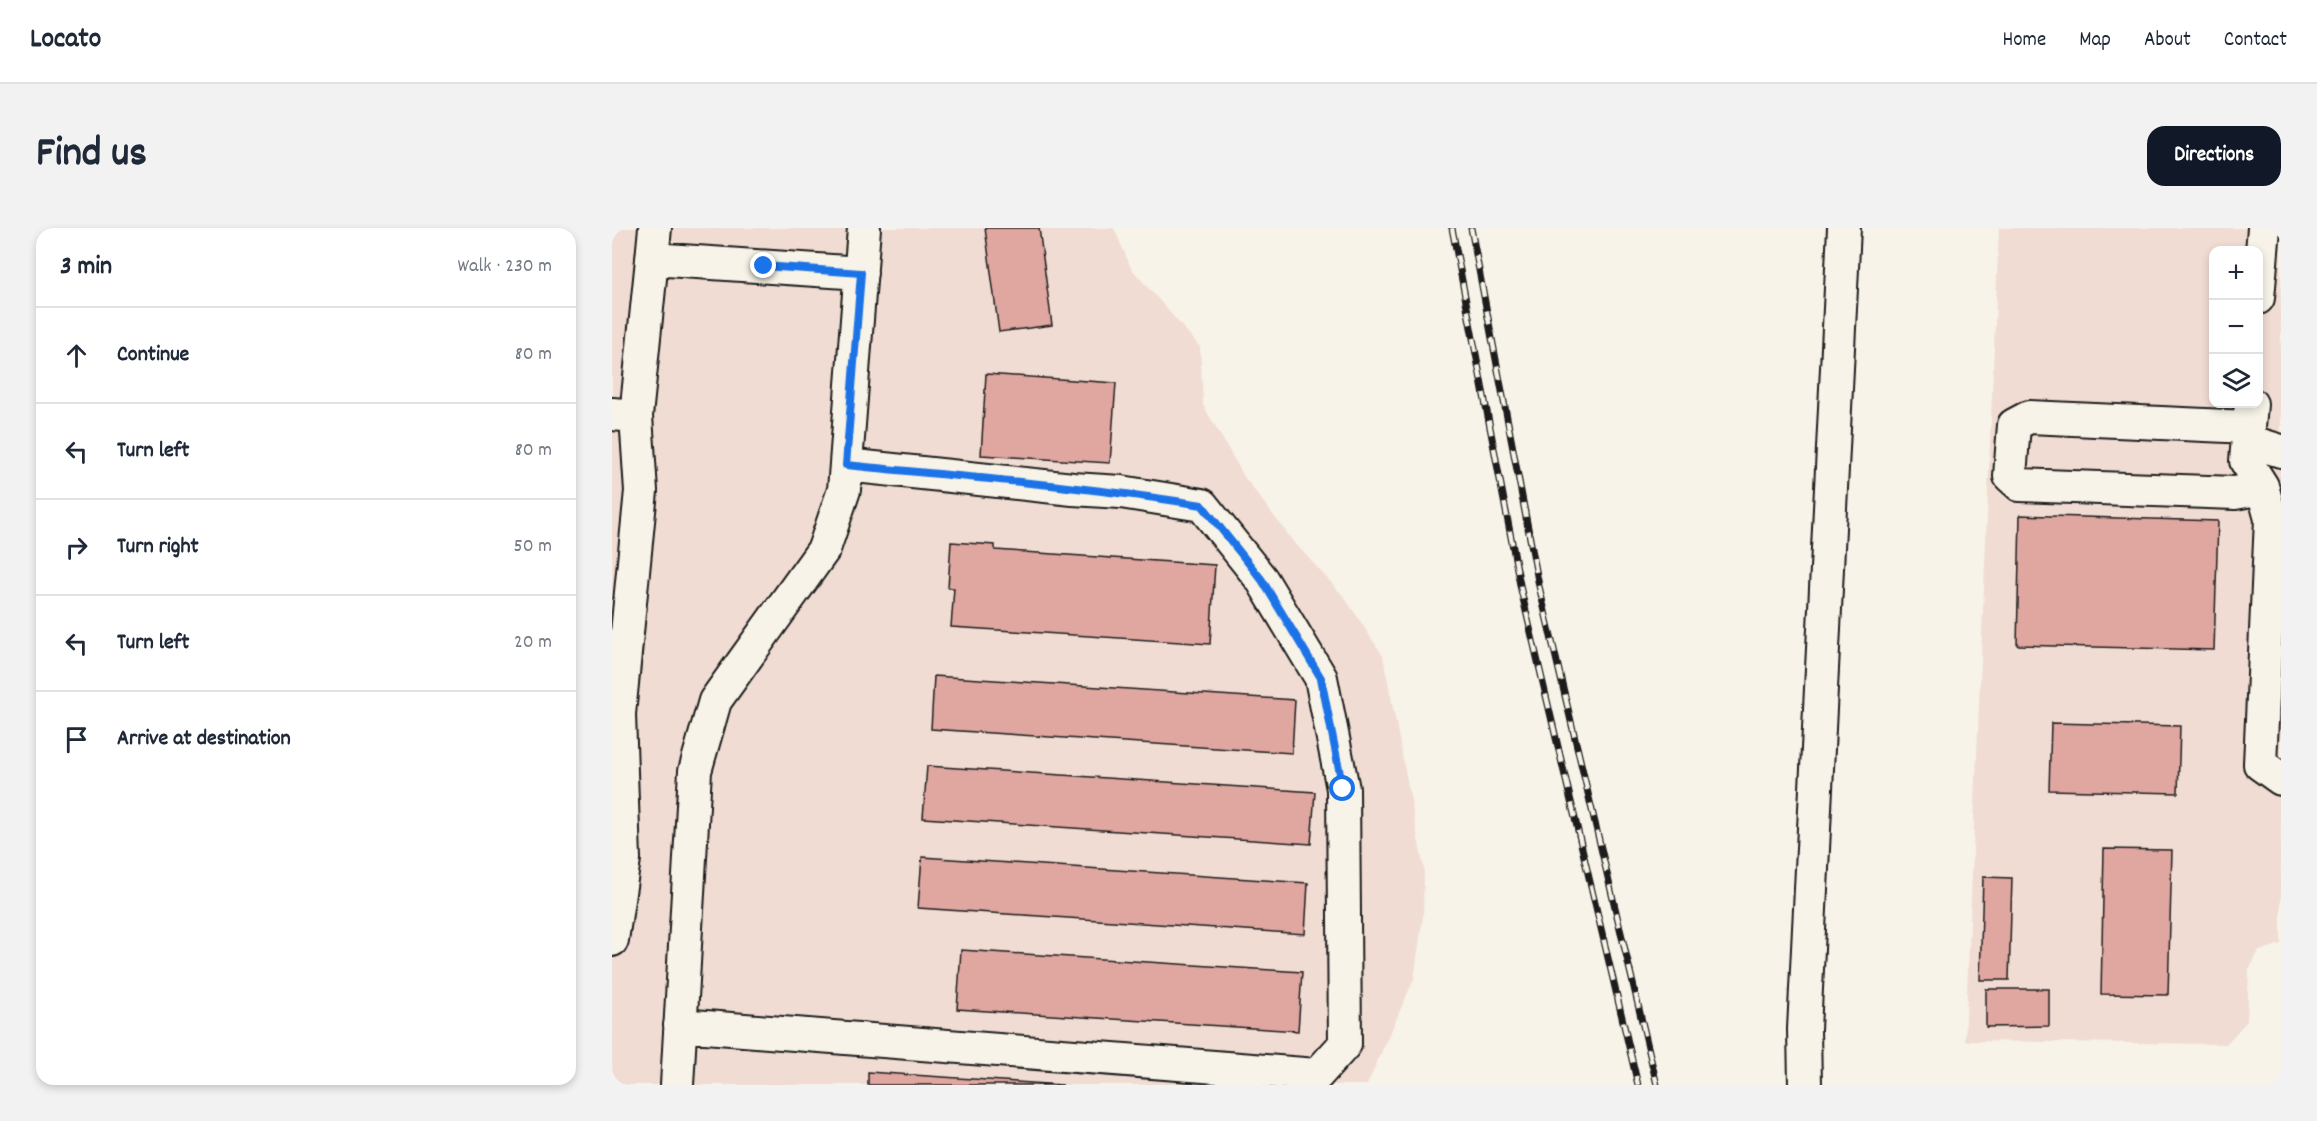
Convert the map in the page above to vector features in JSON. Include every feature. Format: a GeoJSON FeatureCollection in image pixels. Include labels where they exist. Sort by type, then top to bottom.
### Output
{"type":"FeatureCollection","features":[{"type":"Feature","properties":{"kind":"street"},"geometry":{"type":"LineString","coordinates":[[612,940],[624,859],[618,843],[619,714],[641,491],[624,415],[652,260],[655,228]]}},
{"type":"Feature","properties":{"kind":"street"},"geometry":{"type":"LineString","coordinates":[[677,1085],[694,771],[715,701],[824,549],[844,490],[864,228]]}},
{"type":"Feature","properties":{"kind":"street"},"geometry":{"type":"LineString","coordinates":[[1805,1085],[1804,1029],[1844,228]]}},
{"type":"Feature","properties":{"kind":"street"},"geometry":{"type":"LineString","coordinates":[[2263,246],[2264,228]]}},
{"type":"Feature","properties":{"kind":"street"},"geometry":{"type":"LineString","coordinates":[[652,260],[861,273]]}},
{"type":"Feature","properties":{"kind":"street"},"geometry":{"type":"LineString","coordinates":[[2262,488],[2235,493],[2020,485],[2010,476],[2014,425],[2029,417],[2249,424],[2281,451]]}},
{"type":"Feature","properties":{"kind":"street"},"geometry":{"type":"LineString","coordinates":[[2249,424],[2247,461],[2262,488],[2271,519],[2271,772]]}},
{"type":"Feature","properties":{"kind":"street"},"geometry":{"type":"LineString","coordinates":[[681,1025],[1317,1075],[1345,1044],[1343,789],[1321,678],[1262,580],[1202,505],[1122,492],[846,465]]}},
{"type":"Feature","properties":{"kind":"shaded area"},"geometry":{"type":"Polygon","coordinates":[[[612,228],[1114,228],[1131,268],[1200,347],[1203,405],[1245,478],[1293,541],[1345,598],[1383,656],[1424,869],[1423,916],[1414,979],[1367,1085],[612,1085],[612,228]]]}},
{"type":"Feature","properties":{"kind":"shaded area"},"geometry":{"type":"Polygon","coordinates":[[[1999,228],[2281,228],[2281,944],[2259,951],[2249,970],[2247,1021],[2226,1044],[1965,1041],[1999,228]]]}},
{"type":"Feature","properties":{"kind":"building"},"geometry":{"type":"Polygon","coordinates":[[[985,228],[1039,228],[1052,325],[999,332],[985,228]]]}},
{"type":"Feature","properties":{"kind":"building"},"geometry":{"type":"Polygon","coordinates":[[[986,374],[1116,383],[1110,463],[981,455],[986,374]]]}},
{"type":"Feature","properties":{"kind":"building"},"geometry":{"type":"Polygon","coordinates":[[[2020,515],[2218,521],[2214,650],[2017,645],[2020,515]]]}},
{"type":"Feature","properties":{"kind":"building"},"geometry":{"type":"Polygon","coordinates":[[[951,542],[995,545],[995,550],[1215,565],[1210,644],[951,627],[954,588],[948,588],[951,542]]]}},
{"type":"Feature","properties":{"kind":"building"},"geometry":{"type":"Polygon","coordinates":[[[934,676],[1295,700],[1292,753],[931,729],[934,676]]]}},
{"type":"Feature","properties":{"kind":"building"},"geometry":{"type":"Polygon","coordinates":[[[2051,723],[2180,726],[2178,793],[2049,790],[2051,723]]]}},
{"type":"Feature","properties":{"kind":"building"},"geometry":{"type":"Polygon","coordinates":[[[927,766],[1315,792],[1311,844],[923,818],[927,766]]]}},
{"type":"Feature","properties":{"kind":"building"},"geometry":{"type":"Polygon","coordinates":[[[2104,849],[2172,850],[2168,995],[2101,994],[2104,849]]]}},
{"type":"Feature","properties":{"kind":"building"},"geometry":{"type":"Polygon","coordinates":[[[922,857],[1308,883],[1305,934],[918,908],[922,857]]]}},
{"type":"Feature","properties":{"kind":"building"},"geometry":{"type":"Polygon","coordinates":[[[1983,877],[2012,878],[2009,980],[1980,980],[1983,877]]]}},
{"type":"Feature","properties":{"kind":"building"},"geometry":{"type":"Polygon","coordinates":[[[961,950],[1302,972],[1298,1031],[957,1009],[961,950]]]}},
{"type":"Feature","properties":{"kind":"building"},"geometry":{"type":"Polygon","coordinates":[[[1986,989],[2049,989],[2049,1026],[1986,1027],[1986,989]]]}},
{"type":"Feature","properties":{"kind":"building"},"geometry":{"type":"Polygon","coordinates":[[[868,1072],[1063,1085],[868,1085],[868,1072]]]}},
{"type":"Feature","properties":{"kind":"railway"},"geometry":{"type":"LineString","coordinates":[[1452,228],[1521,590],[1638,1085]]}},
{"type":"Feature","properties":{"kind":"railway"},"geometry":{"type":"LineString","coordinates":[[1471,228],[1539,586],[1657,1085]]}},
{"type":"Feature","properties":{"kind":"route"},"geometry":{"type":"LineString","coordinates":[[764,266],[861,273],[846,465],[1073,489],[1098,489],[1202,505],[1262,580],[1321,678],[1343,789]]}}]}
